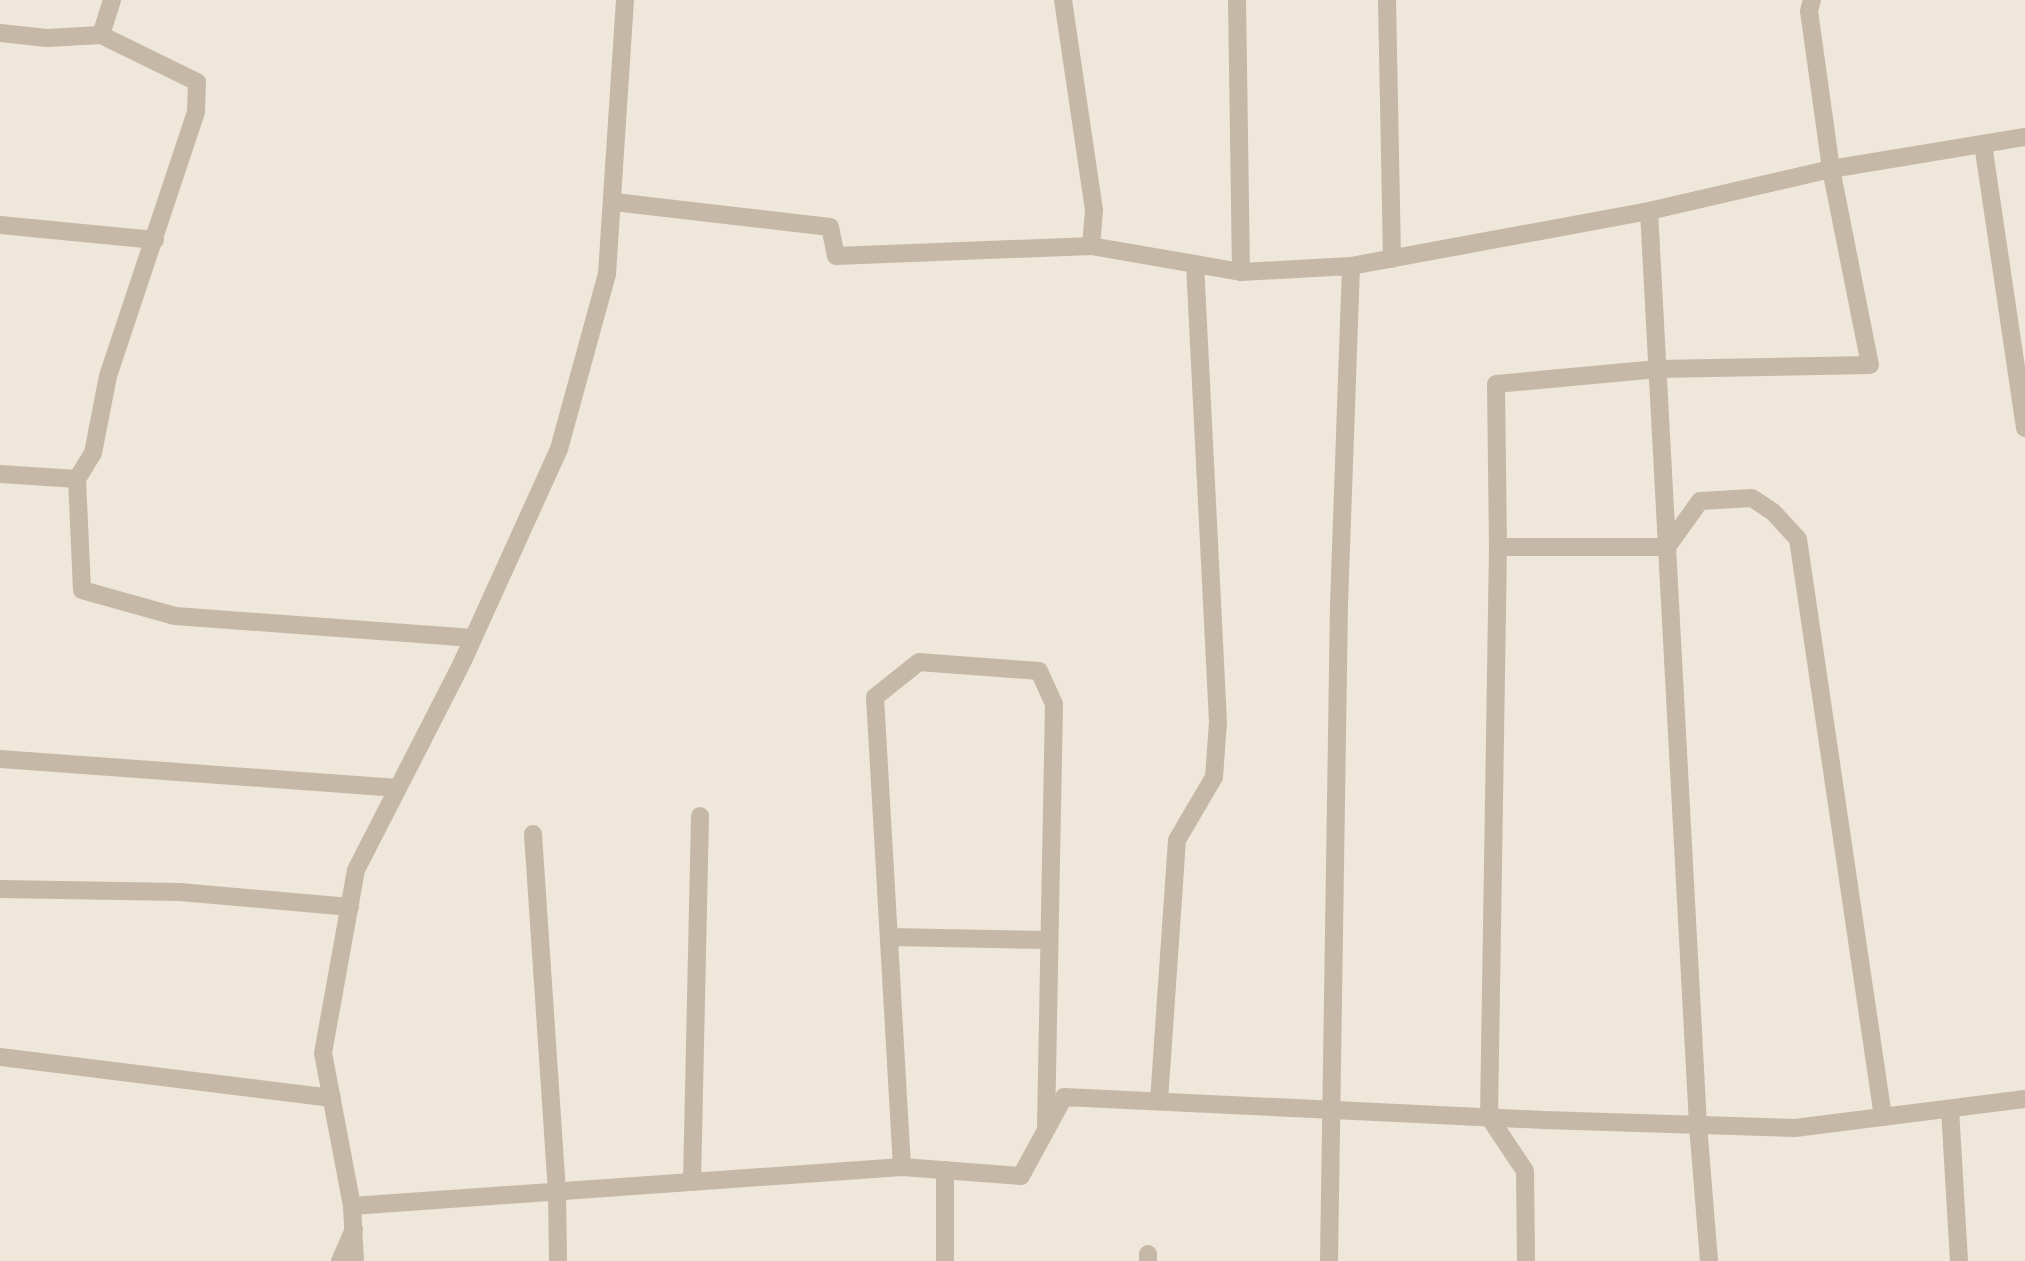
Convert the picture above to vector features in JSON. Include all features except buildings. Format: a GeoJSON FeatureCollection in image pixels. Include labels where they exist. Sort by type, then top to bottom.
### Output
{"type":"FeatureCollection","features":[{"type":"Feature","properties":{"kind":"street"},"geometry":{"type":"LineString","coordinates":[[101,35],[112,0]]}},
{"type":"Feature","properties":{"kind":"street"},"geometry":{"type":"LineString","coordinates":[[355,1261],[352,1206],[323,1053],[356,870],[473,638],[559,449],[607,274],[614,202],[625,0]]}},
{"type":"Feature","properties":{"kind":"street"},"geometry":{"type":"LineString","coordinates":[[1063,0],[1094,210],[1091,246]]}},
{"type":"Feature","properties":{"kind":"street"},"geometry":{"type":"LineString","coordinates":[[1237,0],[1241,272]]}},
{"type":"Feature","properties":{"kind":"street"},"geometry":{"type":"LineString","coordinates":[[1387,0],[1392,259]]}},
{"type":"Feature","properties":{"kind":"street"},"geometry":{"type":"LineString","coordinates":[[1526,1261],[1525,1171],[1489,1117],[1498,547],[1496,384],[1658,369],[1870,365],[1831,169],[1809,11],[1812,0]]}},
{"type":"Feature","properties":{"kind":"street"},"geometry":{"type":"LineString","coordinates":[[0,33],[47,38],[101,35],[197,82],[197,112],[108,376],[93,453],[77,479],[82,590],[175,616],[473,638]]}},
{"type":"Feature","properties":{"kind":"street"},"geometry":{"type":"LineString","coordinates":[[614,202],[830,226],[836,256],[1091,246],[1241,272],[1352,266],[1650,211],[1831,169],[2025,137]]}},
{"type":"Feature","properties":{"kind":"street"},"geometry":{"type":"LineString","coordinates":[[1983,144],[2025,428]]}},
{"type":"Feature","properties":{"kind":"street"},"geometry":{"type":"LineString","coordinates":[[1650,211],[1698,1125],[1709,1261]]}},
{"type":"Feature","properties":{"kind":"street"},"geometry":{"type":"LineString","coordinates":[[0,225],[155,240]]}},
{"type":"Feature","properties":{"kind":"street"},"geometry":{"type":"LineString","coordinates":[[1159,1101],[1177,840],[1214,777],[1218,722],[1195,264]]}},
{"type":"Feature","properties":{"kind":"street"},"geometry":{"type":"LineString","coordinates":[[1329,1261],[1339,604],[1352,266]]}},
{"type":"Feature","properties":{"kind":"street"},"geometry":{"type":"LineString","coordinates":[[0,474],[77,479]]}},
{"type":"Feature","properties":{"kind":"street"},"geometry":{"type":"LineString","coordinates":[[1667,547],[1700,500],[1752,498],[1773,512],[1798,539],[1883,1117]]}},
{"type":"Feature","properties":{"kind":"street"},"geometry":{"type":"LineString","coordinates":[[1498,547],[1667,547]]}},
{"type":"Feature","properties":{"kind":"street"},"geometry":{"type":"LineString","coordinates":[[902,1167],[875,696],[919,662],[1039,671],[1054,704],[1046,1131]]}},
{"type":"Feature","properties":{"kind":"street"},"geometry":{"type":"LineString","coordinates":[[0,759],[398,788]]}},
{"type":"Feature","properties":{"kind":"street"},"geometry":{"type":"LineString","coordinates":[[692,1182],[700,816]]}},
{"type":"Feature","properties":{"kind":"street"},"geometry":{"type":"LineString","coordinates":[[533,834],[557,1192],[558,1261]]}},
{"type":"Feature","properties":{"kind":"street"},"geometry":{"type":"LineString","coordinates":[[0,890],[180,892],[350,907]]}},
{"type":"Feature","properties":{"kind":"street"},"geometry":{"type":"LineString","coordinates":[[889,937],[1049,940]]}},
{"type":"Feature","properties":{"kind":"street"},"geometry":{"type":"LineString","coordinates":[[0,1057],[332,1098]]}},
{"type":"Feature","properties":{"kind":"street"},"geometry":{"type":"LineString","coordinates":[[352,1206],[902,1167],[1021,1176],[1064,1097],[1795,1128],[2025,1099]]}},
{"type":"Feature","properties":{"kind":"street"},"geometry":{"type":"LineString","coordinates":[[1950,1109],[1959,1261]]}},
{"type":"Feature","properties":{"kind":"street"},"geometry":{"type":"LineString","coordinates":[[945,1170],[945,1261]]}},
{"type":"Feature","properties":{"kind":"street"},"geometry":{"type":"LineString","coordinates":[[340,1261],[354,1229]]}}]}
